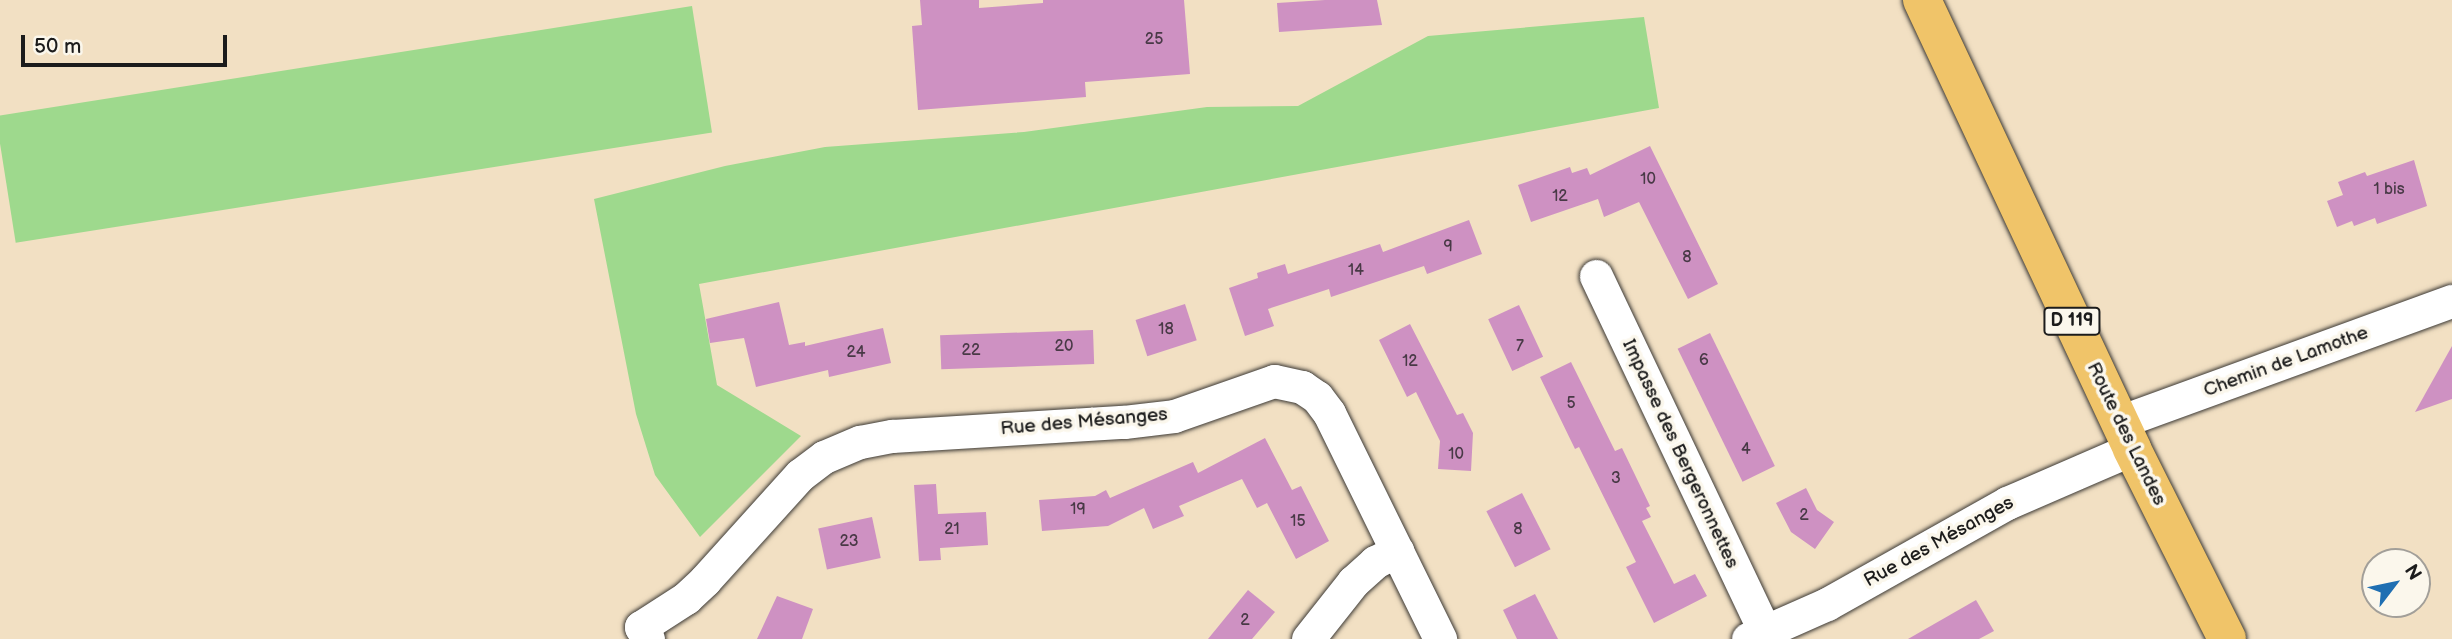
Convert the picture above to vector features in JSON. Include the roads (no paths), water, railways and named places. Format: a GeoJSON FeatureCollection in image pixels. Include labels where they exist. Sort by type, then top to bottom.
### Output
{"type":"FeatureCollection","features":[{"type":"Feature","properties":{"kind":"main road","name":"Route des Landes"},"geometry":{"type":"LineString","coordinates":[[1922,0],[2126,435],[2227,639]]}},
{"type":"Feature","properties":{"kind":"street","name":"Impasse des Bergeronnettes"},"geometry":{"type":"LineString","coordinates":[[1596,276],[1757,635]]}},
{"type":"Feature","properties":{"kind":"street","name":"Chemin de Lamothe"},"geometry":{"type":"LineString","coordinates":[[2126,435],[2452,301]]}},
{"type":"Feature","properties":{"kind":"street","name":"Rue des Mésanges"},"geometry":{"type":"LineString","coordinates":[[645,633],[705,580],[800,475],[824,457],[860,442],[892,436],[1124,422],[1174,415],[1274,381],[1302,387],[1317,397],[1329,413],[1440,639]]}},
{"type":"Feature","properties":{"kind":"street","name":"Rue des Mésanges"},"geometry":{"type":"LineString","coordinates":[[1757,635],[1827,604],[2126,435]]}},
{"type":"Feature","properties":{"kind":"street"},"geometry":{"type":"LineString","coordinates":[[1308,639],[1353,582],[1375,562],[1398,551]]}}]}
